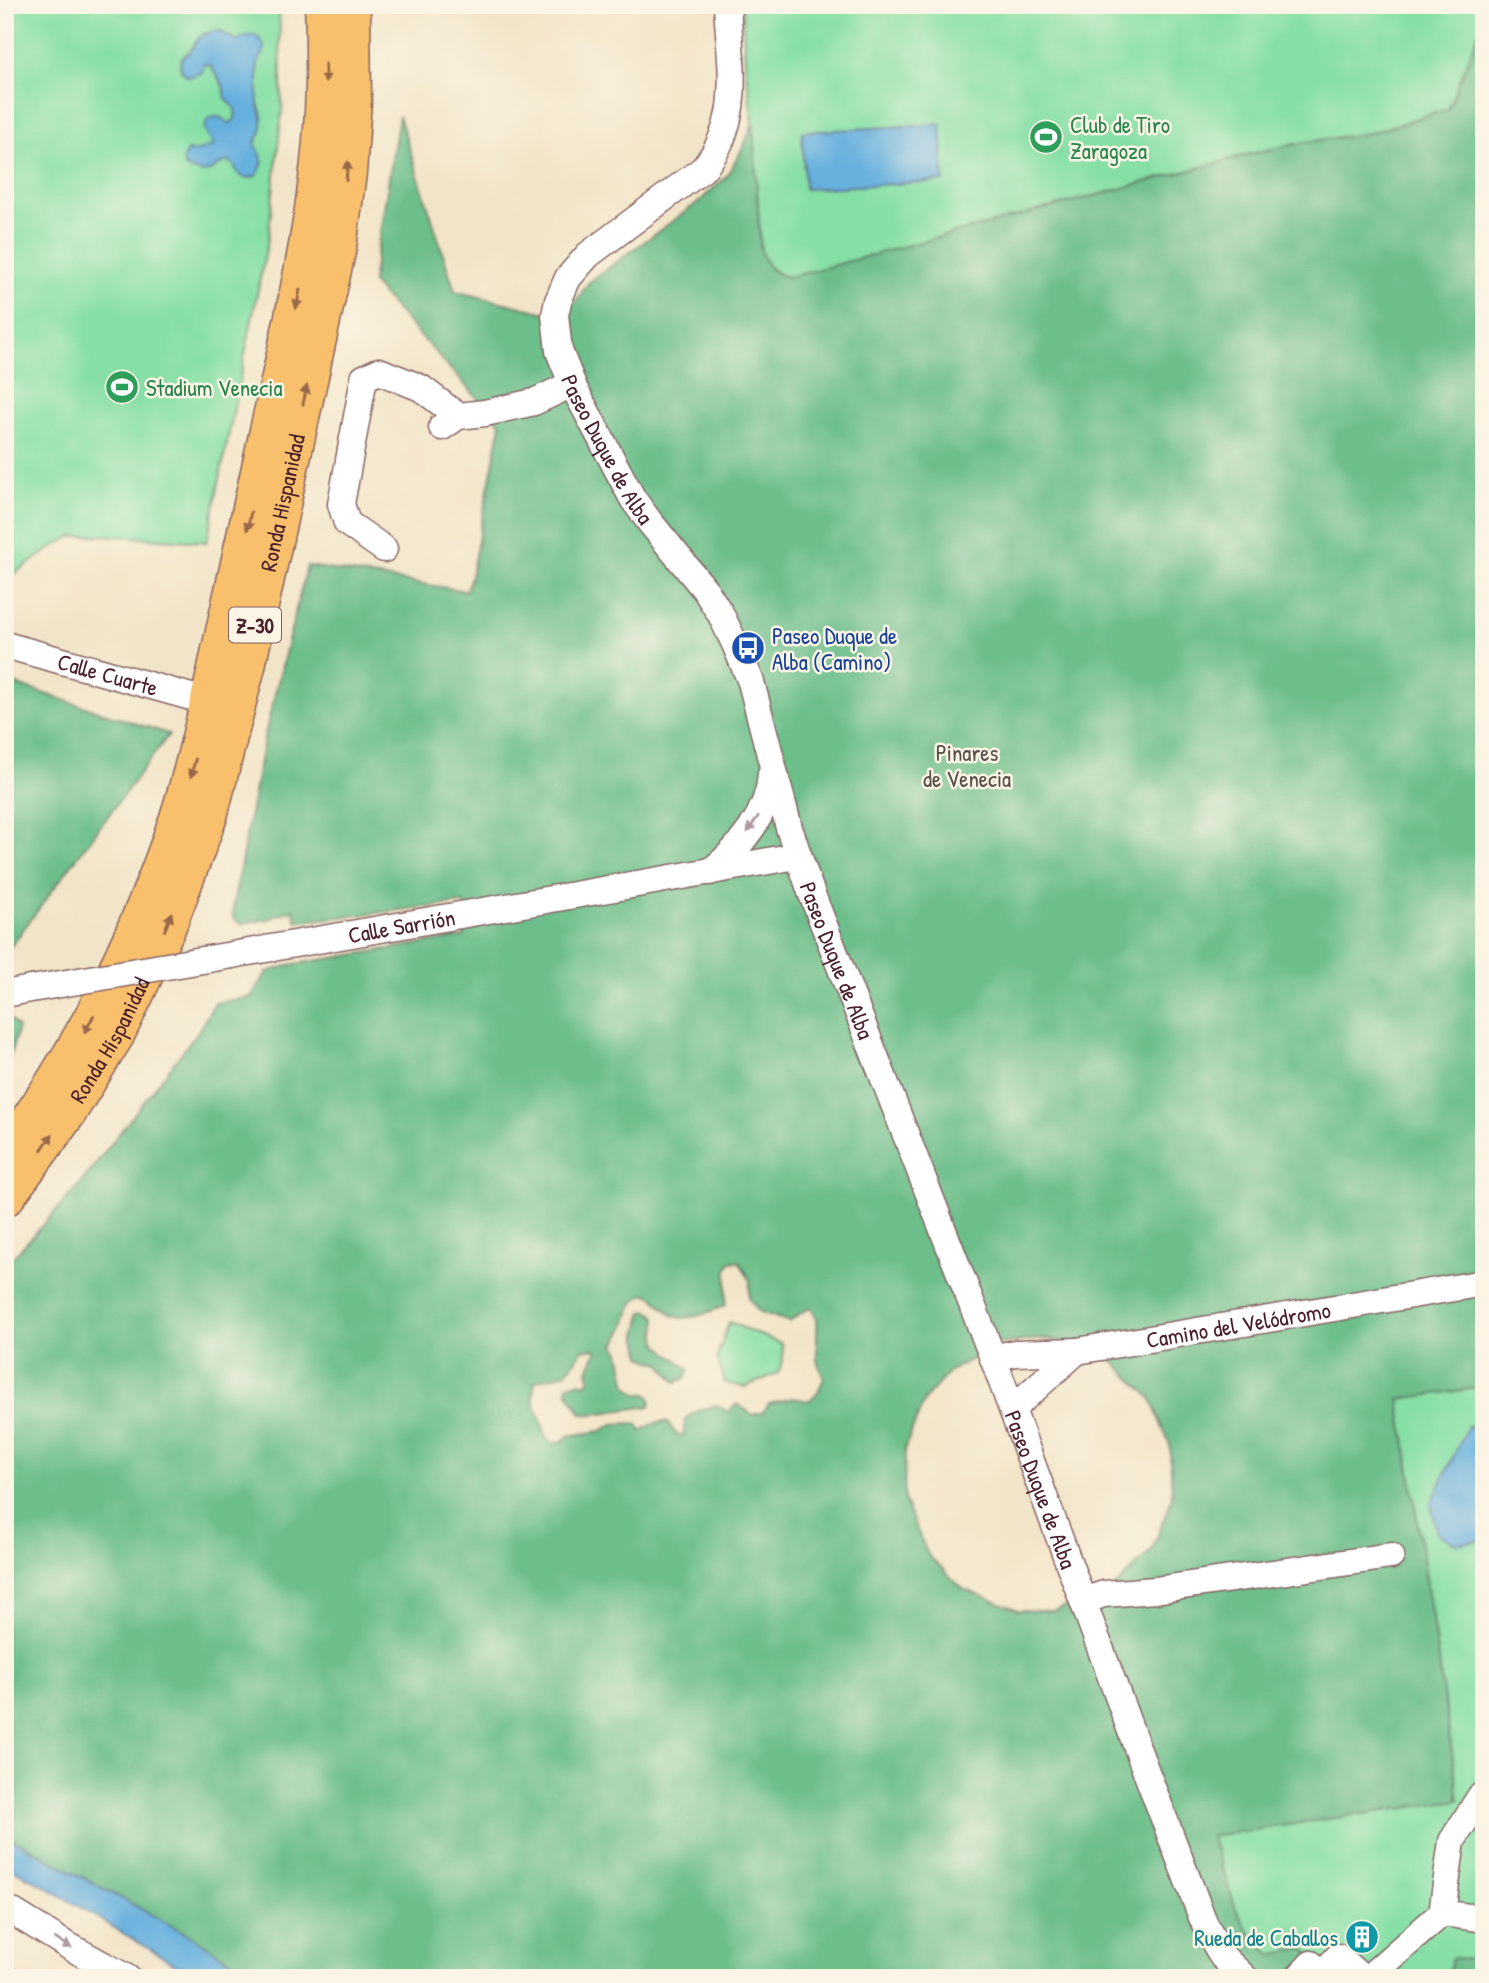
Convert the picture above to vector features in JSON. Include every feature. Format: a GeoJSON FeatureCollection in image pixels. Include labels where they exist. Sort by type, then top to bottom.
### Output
{"type":"FeatureCollection","features":[{"type":"Feature","properties":{"kind":"highway","name":"Ronda Hispanidad"},"geometry":{"type":"LineString","coordinates":[[5,1197],[66,1114],[115,1035],[166,929],[208,816],[224,701],[307,258],[319,178],[325,92],[324,5]]}},
{"type":"Feature","properties":{"kind":"highway","name":"Ronda Hispanidad"},"geometry":{"type":"LineString","coordinates":[[5,1154],[78,1043],[131,940],[224,701],[337,247],[347,173],[352,101],[351,5]]}},
{"type":"Feature","properties":{"kind":"street","name":"Paseo Duque de Alba"},"geometry":{"type":"LineString","coordinates":[[727,5],[731,105],[724,134],[703,169],[588,255],[568,278],[558,301],[555,325],[559,351],[572,384],[633,499],[692,572],[721,615],[751,682],[797,856],[993,1358],[1205,1924],[1222,1956],[1245,1978]]}},
{"type":"Feature","properties":{"kind":"street"},"geometry":{"type":"LineString","coordinates":[[384,549],[347,523],[341,504],[364,378],[379,372],[421,388],[450,422],[534,402],[572,384]]}},
{"type":"Feature","properties":{"kind":"street","name":"Calle Cuarte"},"geometry":{"type":"LineString","coordinates":[[5,645],[224,701]]}},
{"type":"Feature","properties":{"kind":"street"},"geometry":{"type":"LineString","coordinates":[[709,873],[733,852],[758,819],[768,794],[772,762]]}},
{"type":"Feature","properties":{"kind":"street","name":"Calle Sarrión"},"geometry":{"type":"LineString","coordinates":[[5,994],[797,856]]}},
{"type":"Feature","properties":{"kind":"street","name":"Camino del Velódromo"},"geometry":{"type":"LineString","coordinates":[[993,1358],[1015,1353],[1077,1351],[1484,1283]]}},
{"type":"Feature","properties":{"kind":"street"},"geometry":{"type":"LineString","coordinates":[[1012,1409],[1077,1351]]}},
{"type":"Feature","properties":{"kind":"street"},"geometry":{"type":"LineString","coordinates":[[1083,1601],[1104,1594],[1155,1590],[1391,1556]]}},
{"type":"Feature","properties":{"kind":"street"},"geometry":{"type":"LineString","coordinates":[[1442,1913],[1452,1841],[1480,1797]]}},
{"type":"Feature","properties":{"kind":"street"},"geometry":{"type":"LineString","coordinates":[[5,1907],[127,1978]]}},
{"type":"Feature","properties":{"kind":"street"},"geometry":{"type":"LineString","coordinates":[[1340,1973],[1442,1913],[1484,1919]]}},
{"type":"Feature","properties":{"kind":"green space","name":"Stadium Venecia"},"geometry":{"type":"Polygon","coordinates":[[[5,5],[279,5],[282,110],[268,240],[207,542],[98,535],[71,537],[5,580],[5,5]]]}},
{"type":"Feature","properties":{"kind":"green space","name":"Club de Tiro Zaragoza"},"geometry":{"type":"Polygon","coordinates":[[[742,5],[1484,5],[1484,21],[1448,109],[1370,133],[1262,151],[790,277],[772,270],[761,253],[742,5]]]}},
{"type":"Feature","properties":{"kind":"green space","name":"Pinares de Venecia"},"geometry":{"type":"Polygon","coordinates":[[[1484,21],[1484,1387],[1399,1399],[1459,1800],[1211,1836],[1237,1912],[1249,1932],[1271,1955],[1305,1948],[1334,1978],[259,1978],[187,1934],[5,1835],[5,1266],[76,1189],[197,1033],[215,1003],[251,997],[267,972],[289,965],[463,937],[472,917],[463,903],[297,922],[293,909],[269,919],[240,924],[233,918],[265,734],[307,566],[466,591],[471,576],[501,424],[372,283],[399,116],[455,291],[555,315],[577,300],[588,283],[700,201],[726,177],[743,148],[753,123],[761,251],[773,270],[790,277],[1262,151],[1370,133],[1448,109],[1484,21]],[[739,1261],[730,1262],[727,1269],[726,1305],[702,1314],[689,1318],[677,1317],[665,1310],[652,1296],[641,1295],[637,1299],[615,1345],[620,1352],[627,1386],[637,1394],[647,1394],[651,1399],[650,1406],[582,1414],[567,1391],[568,1385],[578,1382],[586,1384],[590,1378],[588,1370],[597,1351],[592,1348],[583,1350],[566,1373],[535,1381],[533,1398],[545,1436],[552,1443],[561,1442],[568,1436],[601,1431],[613,1424],[637,1423],[641,1431],[653,1424],[667,1422],[676,1434],[683,1436],[686,1418],[699,1410],[717,1405],[728,1412],[737,1404],[753,1415],[763,1412],[769,1404],[793,1398],[809,1401],[818,1392],[824,1378],[817,1360],[817,1318],[810,1307],[789,1322],[760,1312],[749,1299],[750,1280],[739,1261]],[[1041,1339],[999,1344],[949,1372],[925,1399],[905,1447],[904,1500],[928,1555],[963,1589],[1018,1610],[1053,1611],[1112,1590],[1152,1550],[1172,1498],[1170,1445],[1150,1397],[1114,1362],[1070,1342],[1041,1339]]]}},
{"type":"Feature","properties":{"kind":"green space"},"geometry":{"type":"Polygon","coordinates":[[[5,681],[169,734],[5,954],[5,681]]]}},
{"type":"Feature","properties":{"kind":"green space"},"geometry":{"type":"Polygon","coordinates":[[[5,1013],[18,1028],[5,1075],[5,1013]]]}},
{"type":"Feature","properties":{"kind":"green space"},"geometry":{"type":"Polygon","coordinates":[[[649,1311],[656,1318],[658,1343],[689,1369],[685,1379],[676,1382],[659,1362],[642,1356],[637,1334],[643,1312],[649,1311]]]}},
{"type":"Feature","properties":{"kind":"green space"},"geometry":{"type":"Polygon","coordinates":[[[729,1322],[782,1344],[783,1361],[778,1373],[745,1387],[725,1383],[717,1357],[729,1322]]]}},
{"type":"Feature","properties":{"kind":"green space"},"geometry":{"type":"Polygon","coordinates":[[[1484,1387],[1484,1959],[1452,1958],[1446,1978],[1334,1978],[1305,1948],[1271,1955],[1249,1932],[1237,1912],[1210,1836],[1459,1800],[1399,1399],[1484,1387]]]}},
{"type":"Feature","properties":{"kind":"green space"},"geometry":{"type":"Polygon","coordinates":[[[1452,1958],[1484,1959],[1484,1978],[1446,1978],[1452,1958]]]}},
{"type":"Feature","properties":{"kind":"water"},"geometry":{"type":"Polygon","coordinates":[[[221,31],[237,41],[242,37],[255,35],[264,48],[258,61],[258,103],[262,129],[255,144],[262,164],[256,176],[248,178],[240,176],[232,163],[226,161],[211,170],[198,172],[185,167],[183,159],[187,151],[195,152],[214,145],[204,129],[208,119],[220,117],[229,124],[235,119],[235,108],[226,98],[222,83],[210,65],[204,65],[202,72],[190,77],[182,72],[180,67],[182,57],[188,54],[199,38],[204,34],[221,31]]]}},
{"type":"Feature","properties":{"kind":"water"},"geometry":{"type":"Polygon","coordinates":[[[941,124],[944,181],[805,189],[802,132],[941,124]]]}},
{"type":"Feature","properties":{"kind":"water"},"geometry":{"type":"Polygon","coordinates":[[[1468,1426],[1484,1433],[1484,1540],[1456,1544],[1437,1533],[1431,1504],[1468,1426]]]}},
{"type":"Feature","properties":{"kind":"water"},"geometry":{"type":"Polygon","coordinates":[[[5,1835],[187,1934],[259,1978],[198,1978],[5,1865],[5,1835]]]}},
{"type":"Feature","properties":{"kind":"place","name":"Club de Tiro Zaragoza"},"geometry":{"type":"Point","coordinates":[1046,137]}},
{"type":"Feature","properties":{"kind":"place","name":"Stadium Venecia"},"geometry":{"type":"Point","coordinates":[122,387]}},
{"type":"Feature","properties":{"kind":"place","name":"Paseo Duque de Alba (Camino)"},"geometry":{"type":"Point","coordinates":[748,648]}},
{"type":"Feature","properties":{"kind":"place","name":"Rueda de Caballos"},"geometry":{"type":"Point","coordinates":[1362,1937]}}]}
